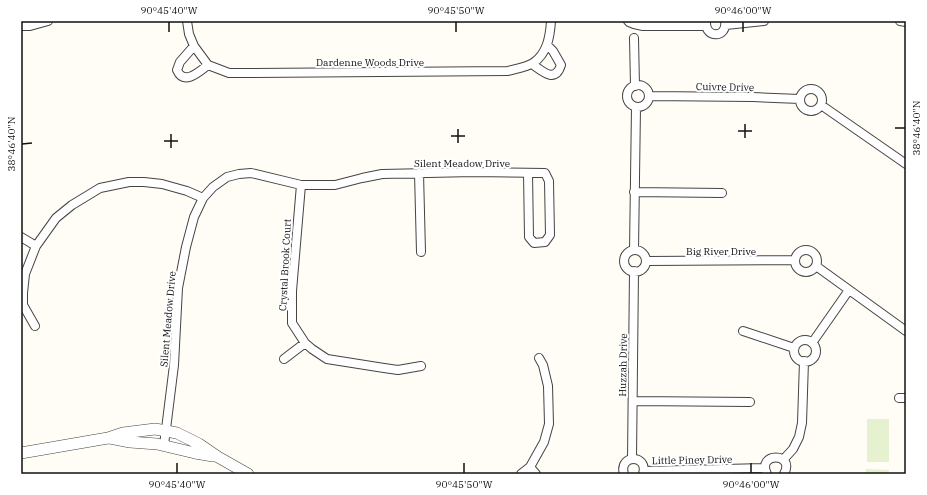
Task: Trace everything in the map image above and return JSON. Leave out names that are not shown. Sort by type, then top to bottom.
[{"type":"street","points":[[21,26],[30,26],[48,21]]},
{"type":"street","points":[[187,21],[189,34],[194,46],[208,65],[199,72],[186,78],[181,76],[177,70],[180,62],[194,46]]},
{"type":"street","points":[[547,46],[553,51],[561,64],[559,71],[550,75],[532,64],[540,57],[547,46],[551,21]]},
{"type":"street","points":[[629,22],[643,26],[706,23],[707,30],[710,33],[718,34],[725,29],[726,23],[764,21]]},
{"type":"street","points":[[900,21],[906,22]]},
{"type":"street","points":[[634,38],[635,86]]},
{"type":"street","name":"Dardenne Woods Drive","points":[[208,65],[229,73],[268,73],[499,72],[532,64]]},
{"type":"street","points":[[635,86],[640,86],[645,88],[648,96],[648,100],[645,104],[640,107],[636,107],[630,104],[627,95],[630,89],[635,86]]},
{"type":"street","points":[[814,89],[821,94],[822,100],[817,109],[808,110],[803,107],[800,99],[806,90],[814,89]]},
{"type":"street","name":"Cuivre Drive","points":[[648,96],[800,99]]},
{"type":"street","points":[[820,105],[906,164]]},
{"type":"street","points":[[634,250],[636,107]]},
{"type":"street","name":"Silent Meadow Drive","points":[[164,445],[174,365],[178,288],[186,247],[194,217],[203,198],[213,187],[227,177],[251,173],[301,185],[335,185],[382,174],[474,172],[528,173],[545,174],[550,181],[550,235],[545,242],[534,243],[529,237],[528,173]]},
{"type":"street","points":[[420,173],[421,252]]},
{"type":"street","points":[[35,326],[23,305],[25,274],[36,246],[56,218],[72,205],[100,188],[128,182],[162,184],[187,191],[203,198]]},
{"type":"street","name":"Crystal Brook Court","points":[[301,185],[292,291],[292,323],[305,343],[327,359],[398,370],[420,366]]},
{"type":"street","points":[[634,192],[722,193]]},
{"type":"street","points":[[21,237],[36,246]]},
{"type":"street","points":[[634,250],[640,251],[646,258],[646,261],[642,269],[634,271],[628,269],[624,261],[628,252],[634,250]]},
{"type":"street","points":[[804,250],[811,251],[817,258],[816,266],[805,272],[799,269],[796,264],[796,257],[804,250]]},
{"type":"street","name":"Big River Drive","points":[[646,261],[796,260]]},
{"type":"street","points":[[816,266],[906,331]]},
{"type":"street","name":"Huzzah Drive","points":[[632,459],[634,271]]},
{"type":"street","points":[[812,342],[849,290]]},
{"type":"street","points":[[742,332],[794,348]]},
{"type":"street","points":[[805,340],[812,342],[815,348],[814,356],[809,360],[804,361],[796,357],[794,348],[798,342],[805,340]]},
{"type":"street","points":[[284,359],[305,343]]},
{"type":"street","points":[[522,474],[530,467],[544,442],[549,424],[548,386],[543,365],[539,358]]},
{"type":"street","points":[[784,474],[787,469],[783,460],[793,449],[799,437],[802,423],[804,361]]},
{"type":"street","points":[[633,401],[750,402]]},
{"type":"street","points":[[21,453],[123,434],[155,430],[166,431],[177,433],[199,444],[248,474]]},
{"type":"street","points":[[108,438],[130,442],[164,445],[218,457]]},
{"type":"street","name":"Little Piney Drive","points":[[644,472],[766,471],[766,462],[771,458],[778,457],[783,460]]},
{"type":"street","points":[[624,474],[622,469],[624,464],[632,459],[638,460],[643,464],[644,472]]},
{"type":"street","points":[[530,467],[536,474]]},
{"type":"green space","points":[[867,419],[889,419],[889,462],[867,462]]},
{"type":"green space","points":[[866,469],[889,470],[889,474],[866,474]]}]
